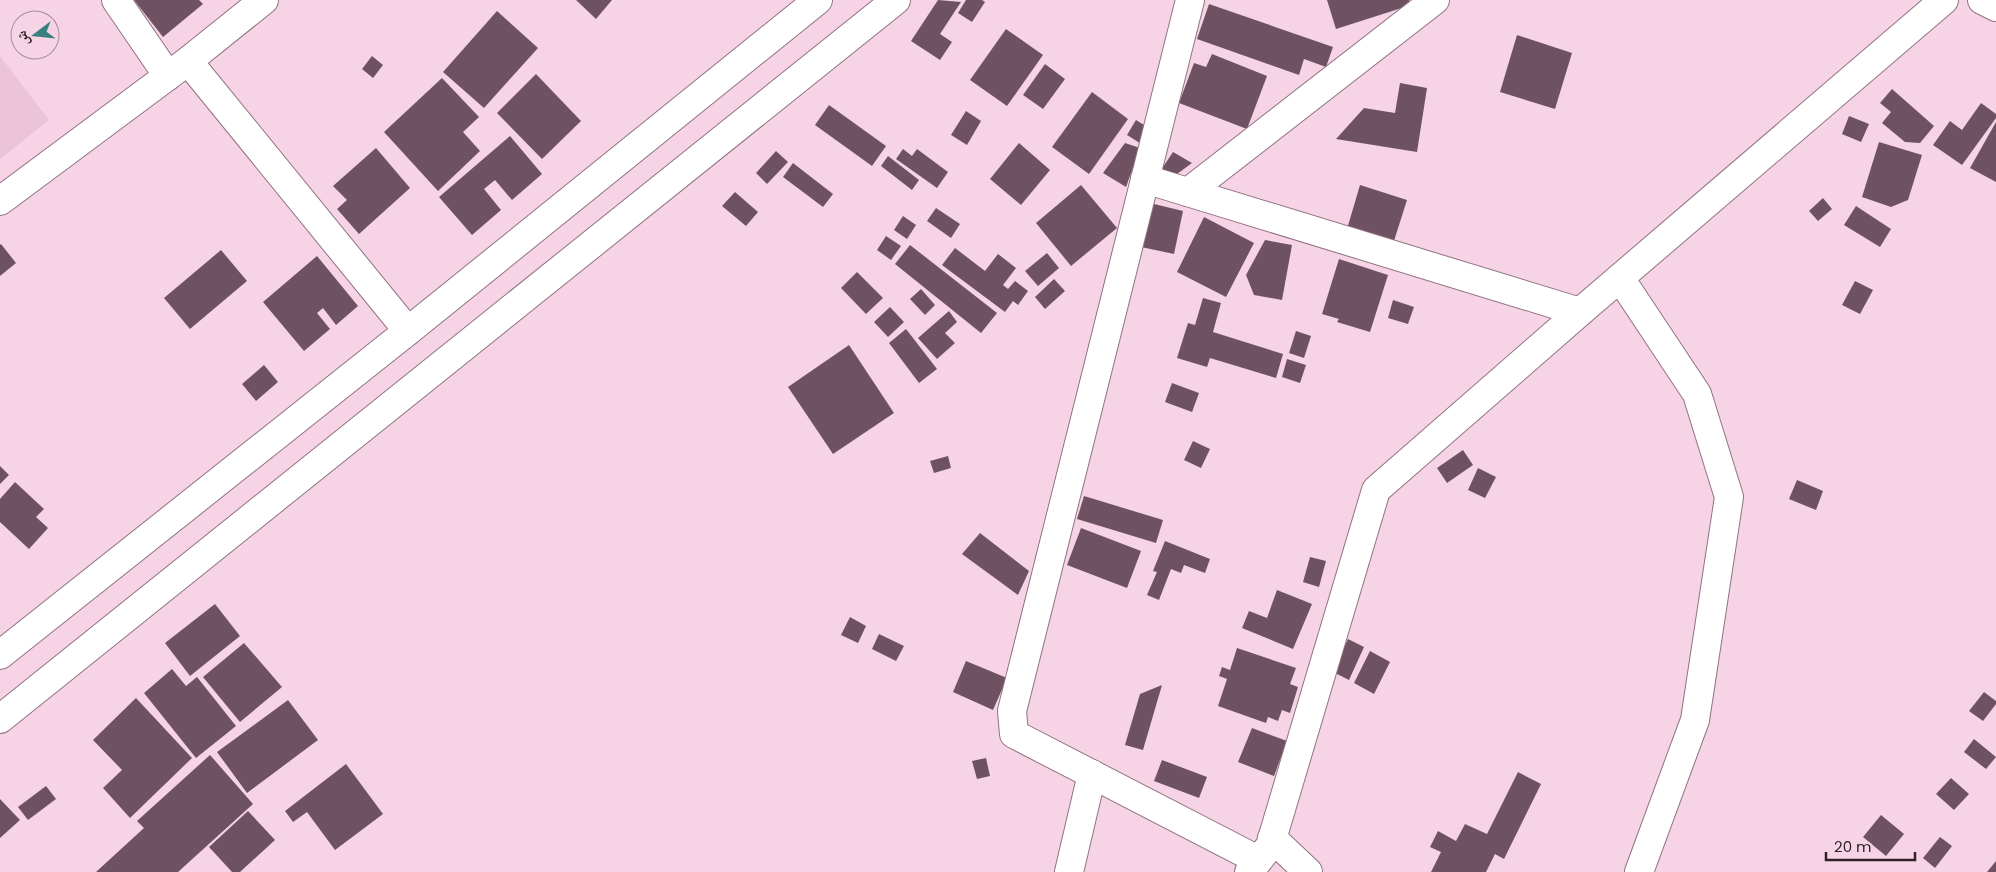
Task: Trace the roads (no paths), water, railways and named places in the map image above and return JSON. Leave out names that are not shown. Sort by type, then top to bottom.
[{"type":"street","points":[[116,0],[408,331]]},
{"type":"street","points":[[0,202],[178,69],[264,0]]},
{"type":"street","points":[[0,655],[408,331],[818,0]]},
{"type":"street","points":[[0,719],[896,0]]},
{"type":"street","points":[[1190,0],[1012,711],[1014,734],[1260,857],[1308,872]]},
{"type":"street","points":[[1188,192],[1435,0]]},
{"type":"street","points":[[1260,857],[1376,490],[1580,312],[1944,0]]},
{"type":"street","points":[[1982,0],[1996,7]]},
{"type":"street","points":[[1144,179],[1580,312]]},
{"type":"street","points":[[1620,278],[1697,394],[1729,497],[1695,720],[1639,872]]},
{"type":"street","points":[[1069,872],[1092,774]]}]
